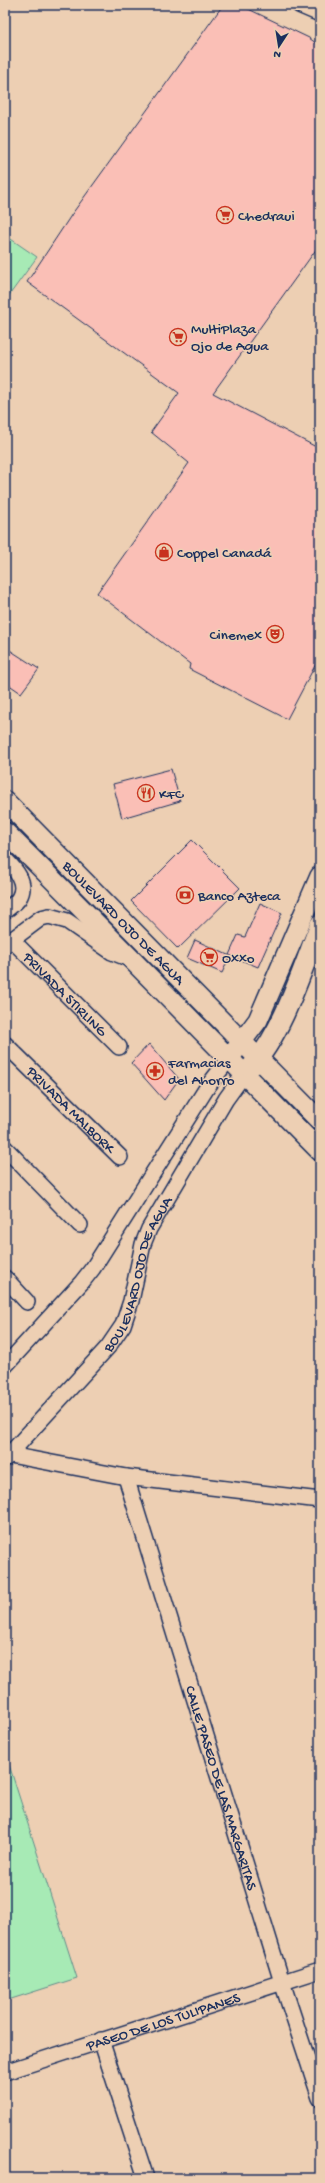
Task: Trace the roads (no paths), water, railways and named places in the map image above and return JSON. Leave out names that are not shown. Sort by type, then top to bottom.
[{"type":"main road","name":"BOULEVARD OJO DE AGUA","points":[[5,802],[320,1121]]},
{"type":"main road","name":"BOULEVARD OJO DE AGUA","points":[[5,832],[134,961],[228,1060],[244,1074],[320,1152]]},
{"type":"main road","points":[[243,1043],[258,1020],[320,876]]},
{"type":"main road","points":[[259,1059],[274,1036],[320,924]]},
{"type":"main road","name":"BOULEVARD OJO DE AGUA","points":[[228,1060],[243,1043]]},
{"type":"main road","name":"BOULEVARD OJO DE AGUA","points":[[244,1074],[259,1059]]},
{"type":"street","points":[[299,5],[320,14]]},
{"type":"street","points":[[5,859],[17,871],[22,887],[19,899],[5,911]]},
{"type":"street","points":[[8,942],[41,918],[49,916],[67,921],[112,952],[134,961]]},
{"type":"street","name":"PRIVADA STIRLING","points":[[8,942],[119,1047]]},
{"type":"street","name":"PRIVADA MALBORK","points":[[5,1044],[120,1157]]},
{"type":"street","name":"BOULEVARD OJO DE AGUA","points":[[5,1366],[93,1268],[208,1086],[228,1060]]},
{"type":"street","name":"BOULEVARD OJO DE AGUA","points":[[6,1456],[108,1347],[123,1325],[131,1302],[140,1256],[149,1229],[222,1106],[244,1074]]},
{"type":"street","points":[[5,1148],[80,1225]]},
{"type":"street","points":[[5,1278],[28,1302]]},
{"type":"street","name":"BOULEVARD OJO DE AGUA","points":[[6,1456],[126,1477],[320,1500]]},
{"type":"street","name":"CALLE PASEO DE LAS MARGARITAS","points":[[126,1477],[282,1982],[320,2098]]},
{"type":"street","name":"PASEO DE LOS TULIPANES","points":[[5,2072],[320,1970]]},
{"type":"street","points":[[102,2040],[146,2178]]},
{"type":"place","name":"Chedraui","points":[[225,215]]},
{"type":"place","name":"MultiPlaza Ojo de Agua","points":[[178,337]]},
{"type":"place","name":"Coppel Canadá","points":[[164,552]]},
{"type":"place","name":"Cinemex","points":[[275,634]]},
{"type":"place","name":"KFC","points":[[146,793]]},
{"type":"place","name":"Banco Azteca","points":[[185,895]]},
{"type":"place","name":"Oxxo","points":[[209,957]]},
{"type":"place","name":"Farmacias del Ahorro","points":[[155,1071]]}]
